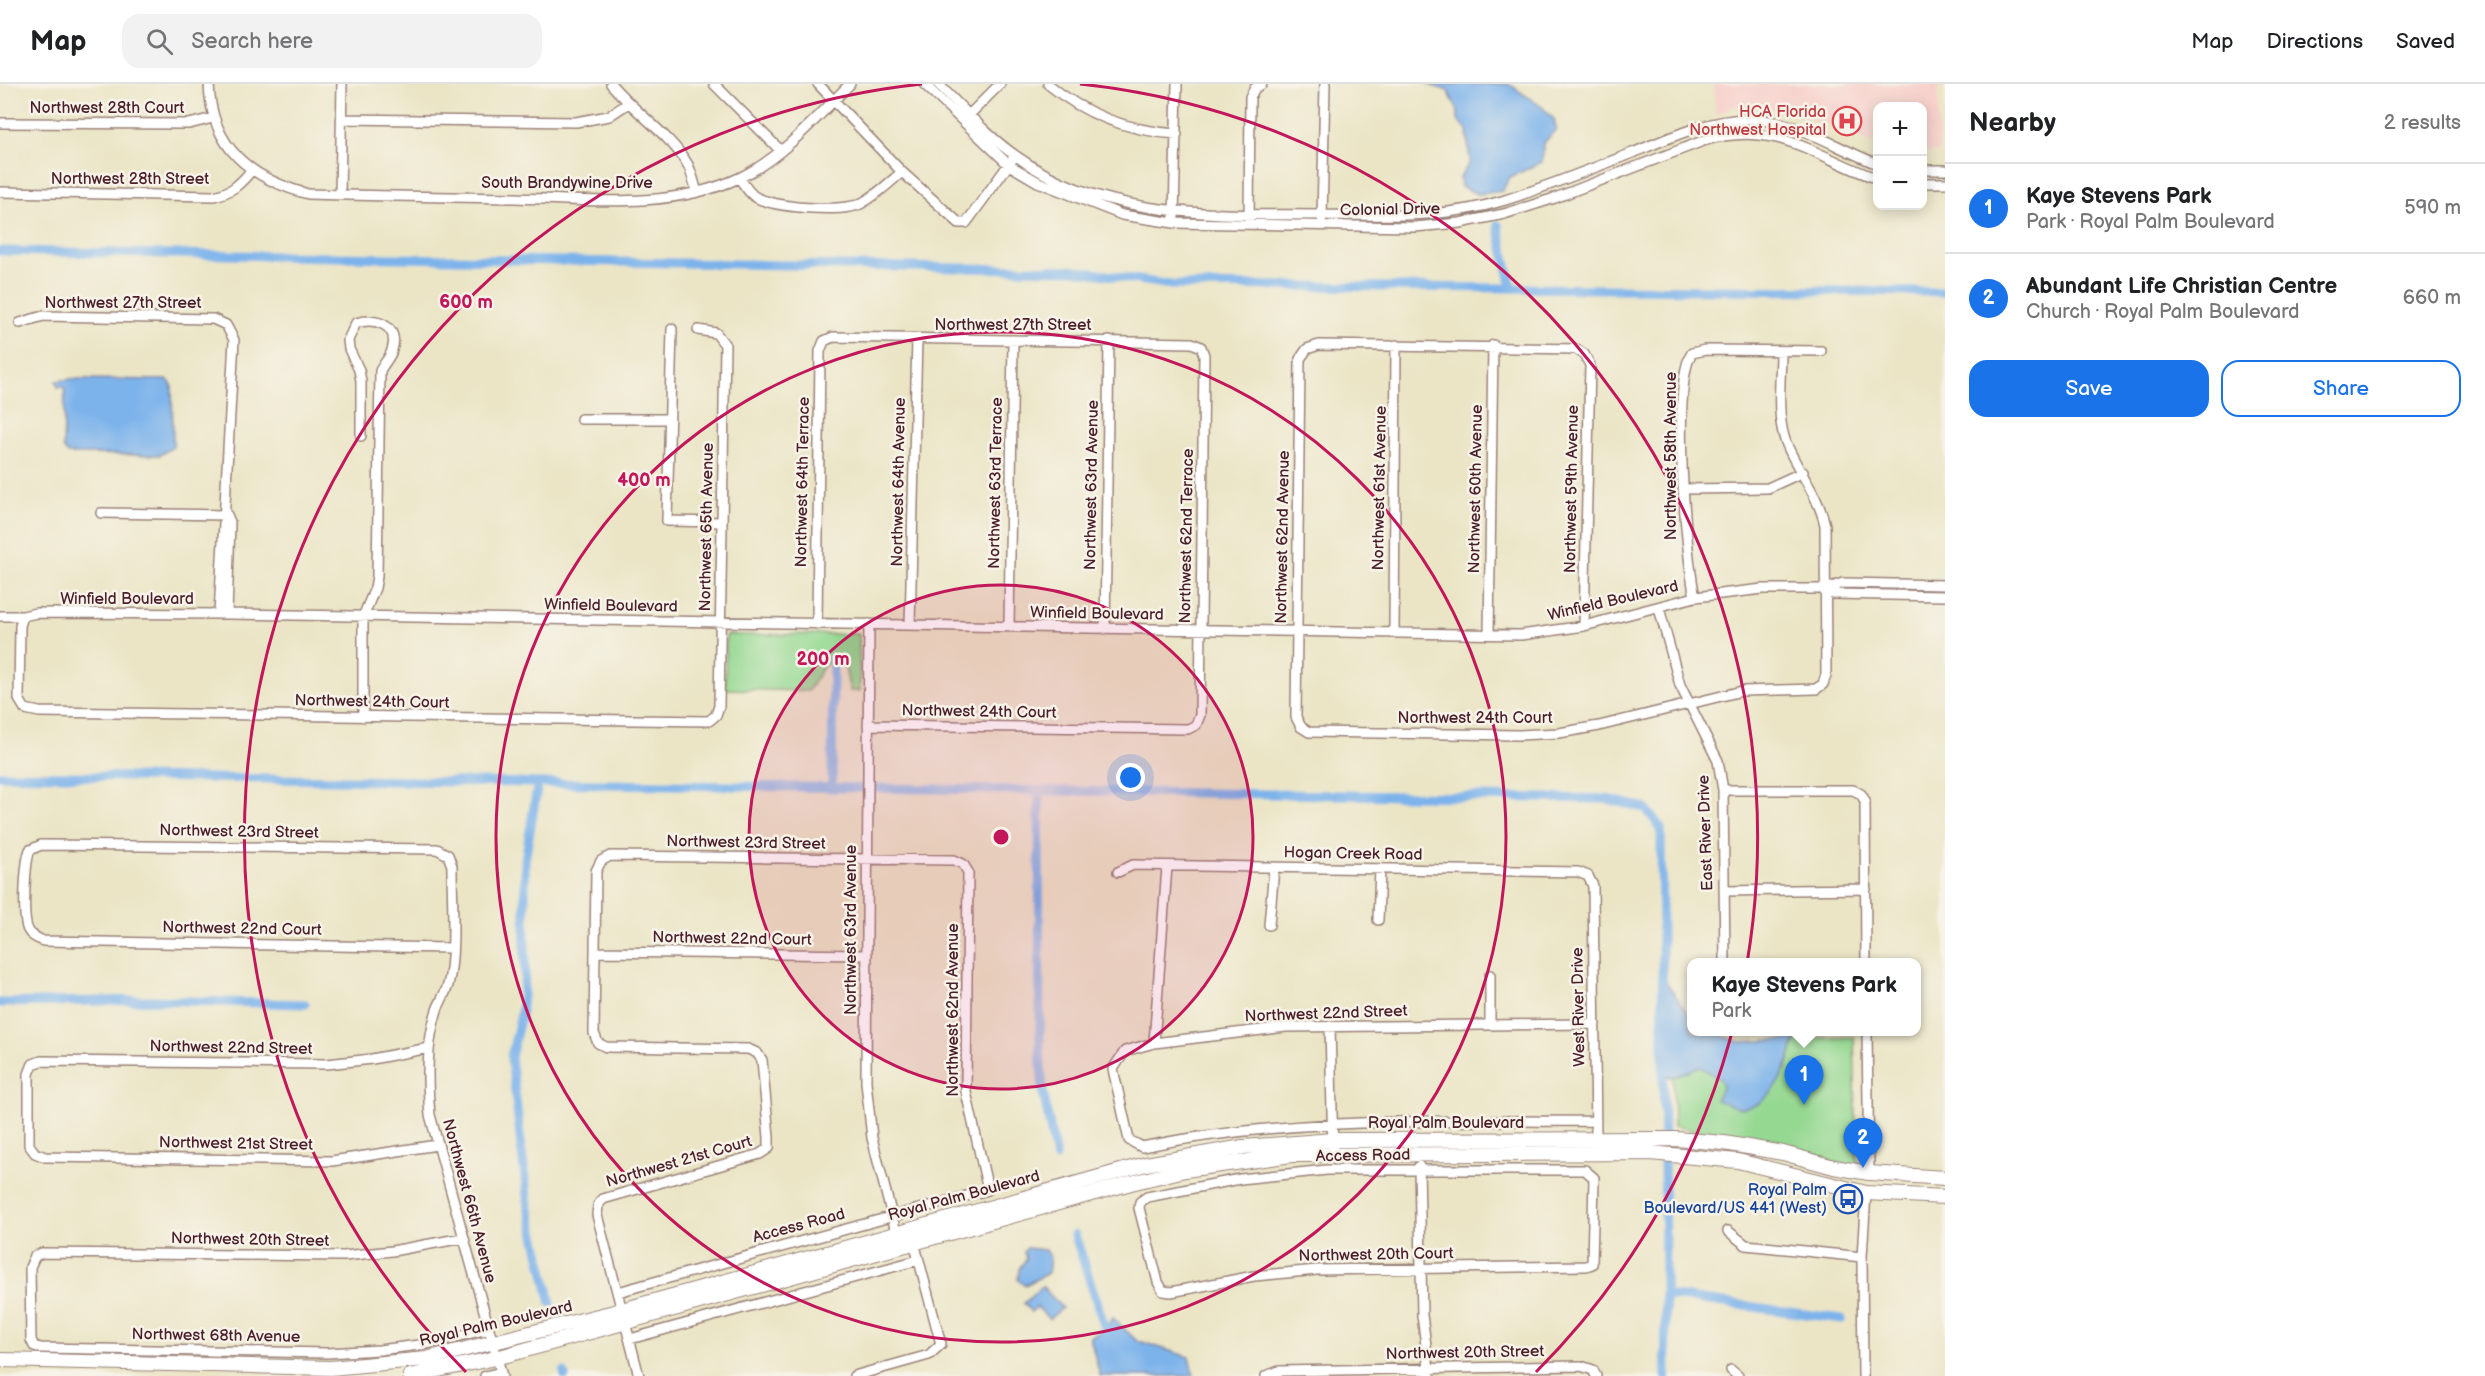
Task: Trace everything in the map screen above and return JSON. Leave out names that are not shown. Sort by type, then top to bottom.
[{"type":"main road","name":"Royal Palm Boulevard","points":[[624,1316],[926,1223],[1181,1156],[1243,1147],[1419,1146],[1596,1138],[1676,1139],[1724,1143],[1783,1153],[1834,1167],[1869,1173],[1945,1178]]},
{"type":"main road","name":"Royal Palm Boulevard","points":[[1419,1146],[1676,1154],[1738,1161],[1866,1193],[1945,1197]]},
{"type":"main road","name":"Royal Palm Boulevard","points":[[410,1376],[624,1316],[1185,1170],[1333,1147]]},
{"type":"main road","points":[[914,1242],[914,1236],[926,1223]]},
{"type":"main road","points":[[877,1252],[889,1243],[896,1232]]},
{"type":"main road","name":"Royal Palm Boulevard","points":[[0,1360],[331,1368],[494,1351]]},
{"type":"street","points":[[209,84],[213,118],[236,157],[251,171]]},
{"type":"street","points":[[340,195],[342,84]]},
{"type":"street","points":[[611,84],[627,104],[674,147],[688,166],[698,192]]},
{"type":"street","points":[[714,84],[781,152]]},
{"type":"street","points":[[818,84],[902,172],[959,223],[966,223],[1015,156]]},
{"type":"street","name":"South Brandywine Drive","points":[[251,171],[279,186],[308,194],[601,200],[657,199],[698,192],[739,178],[781,152],[850,84]]},
{"type":"street","name":"Colonial Drive","points":[[924,84],[1009,165],[1077,200],[1122,215],[1174,223],[1414,227],[1504,214],[1555,198],[1709,140],[1751,133],[1778,137],[1804,146],[1847,168],[1873,177]]},
{"type":"street","name":"Colonial Drive","points":[[938,84],[1015,156],[1080,190],[1124,205],[1175,213],[1413,216],[1458,211],[1501,201],[1719,122],[1750,119],[1781,123],[1804,130],[1854,156],[1873,162]]},
{"type":"street","points":[[962,122],[1000,84]]},
{"type":"street","points":[[1048,84],[1066,99],[1119,124],[1152,133],[1177,134]]},
{"type":"street","points":[[1174,223],[1177,84]]},
{"type":"street","points":[[1321,227],[1325,84]]},
{"type":"street","points":[[1249,225],[1250,97],[1258,86]]},
{"type":"street","points":[[342,119],[576,122],[609,116],[627,104]]},
{"type":"street","name":"Northwest 28th Court","points":[[0,123],[189,124],[213,118]]},
{"type":"street","points":[[1613,160],[1619,174]]},
{"type":"street","points":[[1927,170],[1945,170]]},
{"type":"street","name":"Northwest 28th Street","points":[[0,192],[214,196],[233,189],[251,171]]},
{"type":"street","points":[[739,178],[753,196],[770,204],[789,207],[846,207],[861,205],[902,172]]},
{"type":"street","points":[[1927,183],[1945,183]]},
{"type":"street","points":[[1550,184],[1555,198]]},
{"type":"street","points":[[1501,201],[1504,214]]},
{"type":"street","name":"Northwest 27th Street","points":[[20,323],[43,316],[213,319],[226,325],[234,340],[227,515]]},
{"type":"street","points":[[361,436],[361,381],[348,340],[356,323],[372,321],[385,324],[390,329],[393,347],[380,371],[376,576],[375,588],[363,617],[363,717]]},
{"type":"street","points":[[672,329],[667,521],[721,522]]},
{"type":"street","name":"Northwest 65th Avenue","points":[[698,330],[716,333],[723,339],[725,345],[719,706],[716,715]]},
{"type":"street","name":"Northwest 27th Street","points":[[824,341],[833,337],[1109,341],[1192,343],[1201,348]]},
{"type":"street","name":"Northwest 64th Avenue","points":[[910,625],[917,339]]},
{"type":"street","name":"Northwest 63rd Terrace","points":[[1009,627],[1013,340]]},
{"type":"street","name":"Northwest 64th Terrace","points":[[816,624],[820,351],[824,341]]},
{"type":"street","name":"Northwest 63rd Avenue","points":[[1105,629],[1109,341]]},
{"type":"street","name":"Northwest 62nd Avenue","points":[[1301,727],[1296,717],[1300,359],[1307,349],[1319,345],[1396,345]]},
{"type":"street","points":[[1396,345],[1493,345]]},
{"type":"street","name":"Northwest 61st Avenue","points":[[1394,632],[1396,345]]},
{"type":"street","name":"Northwest 59th Avenue","points":[[1493,345],[1576,349],[1584,354],[1590,365],[1584,626]]},
{"type":"street","name":"Northwest 60th Avenue","points":[[1489,634],[1493,345]]},
{"type":"street","name":"Northwest 62nd Terrace","points":[[1196,724],[1200,715],[1204,356],[1201,348]]},
{"type":"street","name":"Northwest 58th Avenue","points":[[1695,597],[1684,526],[1683,399],[1686,361],[1692,353],[1705,350],[1781,351]]},
{"type":"street","points":[[1821,351],[1781,351],[1781,425],[1786,442],[1821,506],[1825,525],[1826,589]]},
{"type":"street","points":[[581,419],[669,419]]},
{"type":"street","points":[[1683,489],[1768,488],[1803,472]]},
{"type":"street","points":[[101,513],[227,515],[223,524],[223,614]]},
{"type":"street","name":"Winfield Boulevard","points":[[0,616],[23,616],[36,613],[223,614],[1521,634],[1584,626],[1695,597],[1763,589],[1826,589],[1843,583],[1945,585]]},
{"type":"street","name":"Winfield Boulevard","points":[[1826,589],[1832,594],[1945,596]]},
{"type":"street","name":"Northwest 24th Court","points":[[1301,727],[1309,732],[1549,733],[1599,726],[1688,705],[1713,696],[1742,691],[1816,689],[1823,684],[1826,675],[1826,589]]},
{"type":"street","name":"East River Drive","points":[[1659,608],[1688,705],[1718,761],[1723,790],[1725,958]]},
{"type":"street","name":"Northwest 24th Court","points":[[23,616],[20,626],[19,699],[25,709],[39,712],[709,721],[716,715]]},
{"type":"street","name":"Northwest 63rd Avenue","points":[[869,624],[868,1108],[879,1171],[896,1232]]},
{"type":"street","name":"Northwest 24th Court","points":[[868,725],[1188,729],[1196,724]]},
{"type":"street","points":[[1723,790],[1853,790],[1861,794],[1865,801],[1866,958]]},
{"type":"street","name":"Northwest 23rd Street","points":[[33,937],[27,928],[25,862],[30,850],[42,845],[437,849],[448,855]]},
{"type":"street","name":"Northwest 66th Avenue","points":[[448,855],[453,866],[448,985],[437,1011],[429,1048],[427,1084],[437,1145],[502,1374]]},
{"type":"street","name":"Northwest 23rd Street","points":[[596,952],[596,871],[601,861],[610,856],[954,860],[963,864]]},
{"type":"street","name":"Northwest 62nd Avenue","points":[[963,864],[968,873],[966,1092],[988,1190]]},
{"type":"street","name":"Hogan Creek Road","points":[[1118,872],[1133,865],[1578,872],[1588,876]]},
{"type":"street","points":[[1154,1043],[1167,866]]},
{"type":"street","points":[[1269,925],[1274,868]]},
{"type":"street","points":[[1378,920],[1380,869]]},
{"type":"street","name":"West River Drive","points":[[1588,876],[1593,886],[1596,1138]]},
{"type":"street","points":[[1724,891],[1866,889]]},
{"type":"street","name":"Northwest 22nd Court","points":[[33,937],[43,941],[450,948]]},
{"type":"street","name":"Northwest 22nd Court","points":[[596,952],[867,955]]},
{"type":"street","name":"Northwest 21st Court","points":[[596,952],[594,1033],[597,1043],[606,1047],[748,1048],[757,1053],[762,1060],[769,1148],[760,1154],[603,1199],[597,1205],[597,1215],[618,1292]]},
{"type":"street","points":[[1491,975],[1491,1024]]},
{"type":"street","name":"Northwest 22nd Street","points":[[1134,1145],[1130,1140],[1113,1069],[1125,1051],[1154,1043],[1286,1027],[1594,1024]]},
{"type":"street","points":[[1330,1026],[1333,1147]]},
{"type":"street","points":[[1867,1036],[1869,1173]]},
{"type":"street","name":"Northwest 22nd Street","points":[[35,1153],[29,1144],[29,1074],[33,1065],[42,1061],[327,1064],[372,1059],[429,1048]]},
{"type":"street","name":"Access Road","points":[[1134,1145],[1142,1147],[1236,1131],[1332,1123],[1596,1121]]},
{"type":"street","name":"Northwest 21st Street","points":[[35,1153],[45,1157],[332,1161],[437,1145]]},
{"type":"street","points":[[1419,1146],[1422,1316],[1429,1372]]},
{"type":"street","name":"Access Road","points":[[1139,1208],[1140,1202],[1146,1197],[1240,1179],[1327,1170],[1585,1170],[1594,1178]]},
{"type":"street","name":"Northwest 20th Court","points":[[1139,1208],[1158,1282],[1163,1291],[1171,1292],[1254,1275],[1317,1270],[1586,1266],[1592,1264],[1594,1178]]},
{"type":"street","name":"Access Road","points":[[618,1292],[988,1190]]},
{"type":"street","points":[[1863,1376],[1862,1257],[1866,1193]]},
{"type":"street","points":[[1728,1231],[1746,1245],[1862,1257]]},
{"type":"street","name":"Northwest 20th Street","points":[[35,1256],[42,1253],[344,1256],[392,1251],[463,1238]]},
{"type":"street","points":[[854,1376],[929,1355],[941,1344],[914,1242]]},
{"type":"street","name":"Northwest 68th Avenue","points":[[35,1256],[30,1267],[31,1340],[34,1346],[42,1348],[327,1353],[427,1344],[488,1329]]},
{"type":"street","points":[[630,1339],[918,1260]]},
{"type":"street","points":[[618,1292],[639,1376]]},
{"type":"street","name":"Northwest 20th Street","points":[[1266,1376],[1279,1371],[1429,1372],[1581,1366],[1594,1373]]},
{"type":"street","points":[[485,1376],[502,1374]]},
{"type":"shaded area","name":"HCA Florida Northwest Hospital","points":[[1714,84],[1938,84],[1939,153],[1927,152],[1927,102],[1873,102],[1873,143],[1832,125],[1773,108],[1734,106],[1715,115]]},
{"type":"green space","points":[[859,634],[860,691],[850,691],[845,668],[840,663],[825,664],[808,691],[725,689],[726,635]]},
{"type":"green space","points":[[1854,1037],[1857,1169],[1674,1126],[1673,1077],[1700,1066],[1722,1080],[1723,1086],[1717,1099],[1786,1070],[1796,1039]]},
{"type":"water","points":[[1427,84],[1509,84],[1542,107],[1554,119],[1556,129],[1543,144],[1542,162],[1510,177],[1502,191],[1478,194],[1461,187],[1460,178],[1470,162],[1467,130],[1458,120],[1458,111],[1448,91]]},
{"type":"water","points":[[71,379],[168,380],[172,385],[173,447],[160,455],[68,454],[63,448],[65,392],[64,387],[58,387],[56,381]]},
{"type":"water","points":[[1662,976],[1687,1012],[1687,1036],[1723,1036],[1739,1042],[1796,1039],[1779,1082],[1764,1099],[1755,1105],[1741,1108],[1716,1100],[1723,1086],[1721,1080],[1700,1066],[1673,1077],[1663,1077]]},
{"type":"water","points":[[1027,1248],[1045,1250],[1050,1257],[1048,1273],[1025,1285],[1018,1280],[1019,1269],[1026,1259],[1024,1252]]},
{"type":"water","points":[[1042,1286],[1062,1308],[1049,1319],[1037,1307],[1031,1312],[1024,1303]]},
{"type":"water","points":[[1113,1318],[1136,1340],[1189,1357],[1194,1376],[1100,1376],[1090,1337],[1106,1329]]},
{"type":"waterway","points":[[1498,225],[1512,288]]},
{"type":"waterway","points":[[0,251],[1074,270],[1171,285],[1945,292]]},
{"type":"waterway","points":[[832,788],[833,659]]},
{"type":"waterway","points":[[0,775],[1606,799],[1645,808],[1661,828],[1666,1376]]},
{"type":"waterway","points":[[538,783],[525,860],[525,975],[521,1014],[511,1057],[528,1205],[551,1303]]},
{"type":"waterway","points":[[1039,791],[1040,1050],[1043,1091],[1056,1157]]},
{"type":"waterway","points":[[0,1003],[150,1000],[305,1004]]},
{"type":"waterway","points":[[1075,1235],[1109,1340]]},
{"type":"waterway","points":[[1665,1295],[1842,1319]]},
{"type":"waterway","points":[[564,1372],[565,1376]]},
{"type":"place","name":"HCA Florida Northwest Hospital","points":[[1847,121]]},
{"type":"place","name":"Kaye Stevens Park","points":[[1804,1105]]},
{"type":"place","name":"Abundant Life Christian Centre","points":[[1863,1168]]},
{"type":"place","name":"Royal Palm Boulevard/US 441 (West)","points":[[1848,1199]]}]
